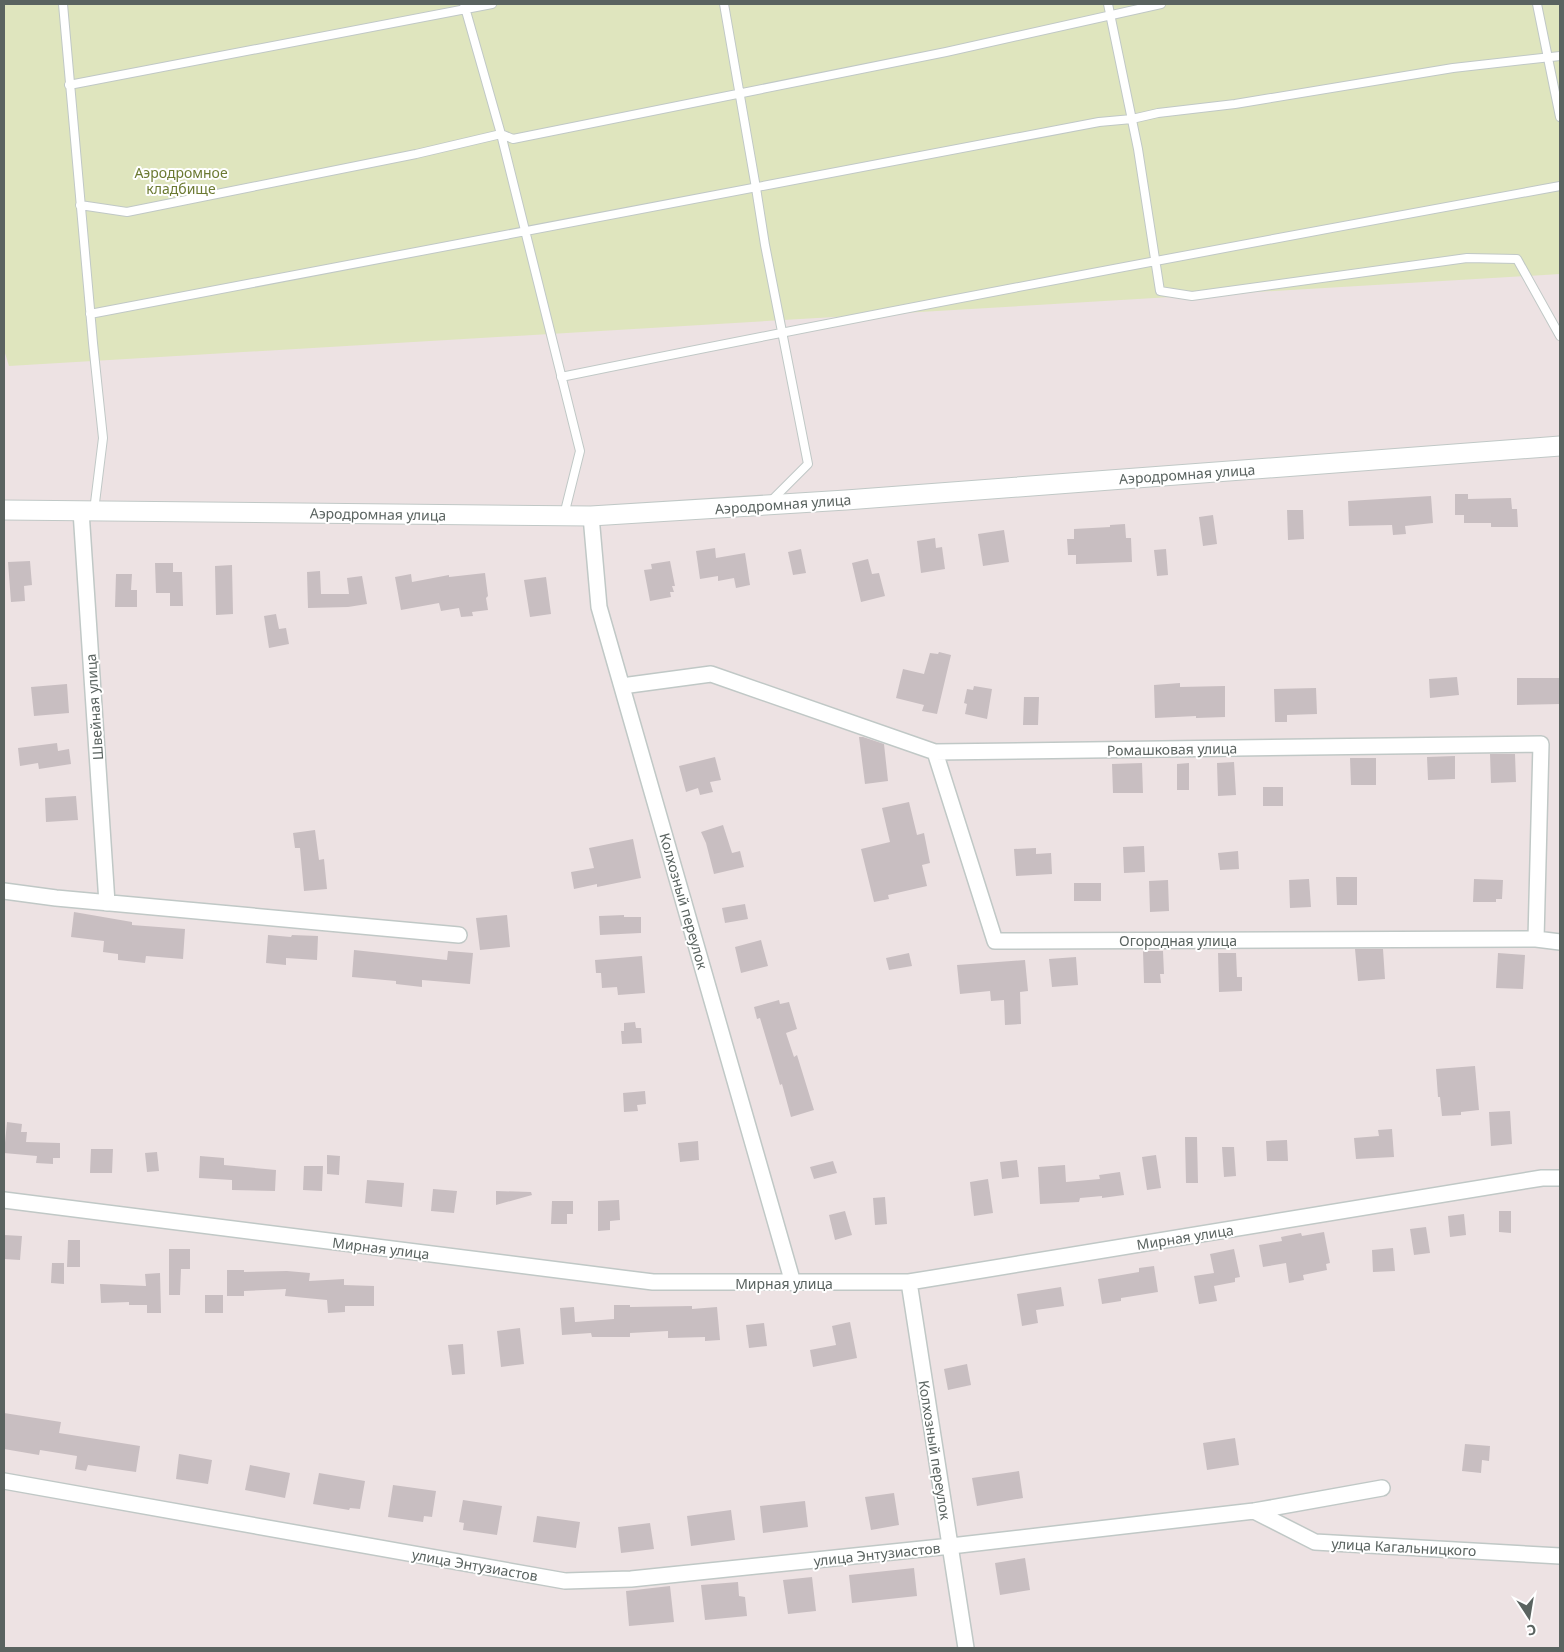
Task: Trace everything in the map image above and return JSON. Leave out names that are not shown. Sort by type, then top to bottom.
[{"type":"street","name":"Аэродромная улица","points":[[4,510],[591,516],[767,505],[1560,446]]},
{"type":"street","name":"Швейная улица","points":[[88,511],[107,902]]},
{"type":"street","name":"Колхозный переулок","points":[[591,516],[599,607],[793,1283]]},
{"type":"street","name":"Ромашковая улица","points":[[622,686],[711,674],[936,752],[1541,744],[1536,939]]},
{"type":"street","name":"Огородная улица","points":[[936,752],[995,941],[1536,939],[1560,942]]},
{"type":"street","points":[[4,891],[459,935]]},
{"type":"street","name":"Мирная улица","points":[[4,1200],[653,1282],[908,1282],[1542,1178],[1560,1178]]},
{"type":"street","name":"Колхозный переулок","points":[[908,1282],[966,1648]]},
{"type":"street","name":"улица Энтузиастов","points":[[4,1481],[565,1581],[631,1579],[951,1546]]},
{"type":"street","points":[[951,1546],[1254,1511],[1382,1488]]},
{"type":"street","name":"улица Кагальницкого","points":[[1254,1511],[1315,1542],[1560,1556]]},
{"type":"lane","points":[[62,4],[103,438],[88,511]]},
{"type":"lane","points":[[69,85],[465,6],[492,4]]},
{"type":"lane","points":[[724,4],[764,245],[808,464],[767,505]]},
{"type":"lane","points":[[1108,4],[1138,149],[1160,291],[1192,296],[1466,258],[1517,260],[1560,336]]},
{"type":"lane","points":[[80,205],[127,212],[406,156],[500,134],[513,139],[946,52],[1161,4]]},
{"type":"lane","points":[[1537,4],[1560,117]]},
{"type":"lane","points":[[465,6],[500,134],[580,451],[564,516]]},
{"type":"lane","points":[[90,314],[1099,122],[1235,104],[1453,68],[1560,56]]},
{"type":"lane","points":[[561,377],[1155,260],[1560,186]]},
{"type":"green space","name":"Аэродромное кладбище","points":[[1560,4],[1560,274],[9,366],[4,350],[4,5]]},
{"type":"building","points":[[1455,494],[1468,494],[1468,499],[1511,498],[1512,509],[1517,509],[1518,527],[1491,527],[1491,523],[1464,523],[1464,515],[1455,515]]},
{"type":"building","points":[[1431,496],[1433,523],[1405,526],[1406,534],[1393,535],[1392,525],[1349,526],[1348,501]]},
{"type":"building","points":[[1287,510],[1303,510],[1304,539],[1288,540]]},
{"type":"building","points":[[1213,515],[1217,544],[1203,546],[1199,517]]},
{"type":"building","points":[[1125,524],[1126,538],[1131,538],[1132,562],[1076,564],[1076,555],[1068,555],[1067,539],[1074,539],[1074,529],[1110,527],[1110,525]]},
{"type":"building","points":[[1004,530],[1009,562],[983,566],[978,534]]},
{"type":"building","points":[[935,538],[936,548],[942,547],[945,569],[921,573],[917,541]]},
{"type":"building","points":[[715,548],[716,558],[745,553],[750,585],[736,588],[734,578],[718,581],[718,576],[700,579],[696,551]]},
{"type":"building","points":[[801,549],[806,573],[793,575],[788,552]]},
{"type":"building","points":[[1166,549],[1168,575],[1157,576],[1154,550]]},
{"type":"building","points":[[868,559],[872,574],[879,573],[885,596],[861,602],[852,563]]},
{"type":"building","points":[[30,561],[32,585],[24,586],[25,601],[11,602],[8,562]]},
{"type":"building","points":[[670,561],[675,586],[672,586],[674,592],[670,592],[671,597],[650,601],[644,570],[652,569],[651,564]]},
{"type":"building","points":[[155,563],[173,563],[173,572],[182,572],[183,606],[170,606],[170,593],[156,593]]},
{"type":"building","points":[[232,565],[233,614],[216,615],[215,566]]},
{"type":"building","points":[[320,571],[321,594],[349,594],[347,578],[362,576],[367,604],[348,607],[308,608],[307,572]]},
{"type":"building","points":[[485,573],[488,610],[472,612],[473,616],[461,617],[459,608],[441,611],[439,603],[401,610],[395,577],[411,574],[412,582],[449,575],[449,577]]},
{"type":"building","points":[[116,574],[132,574],[131,590],[137,590],[137,607],[115,607]]},
{"type":"building","points":[[546,577],[551,614],[530,617],[524,580]]},
{"type":"building","points":[[276,614],[279,629],[286,628],[289,644],[269,648],[264,616]]},
{"type":"building","points":[[939,652],[951,655],[937,714],[922,711],[924,705],[896,698],[903,669],[924,674],[930,653],[938,654]]},
{"type":"building","points":[[1457,677],[1459,695],[1430,698],[1429,679]]},
{"type":"building","points":[[1517,678],[1560,678],[1560,704],[1517,705]]},
{"type":"building","points":[[1180,683],[1180,687],[1225,686],[1225,717],[1155,718],[1154,685]]},
{"type":"building","points":[[67,684],[69,713],[34,716],[31,687]]},
{"type":"building","points":[[974,686],[992,689],[987,719],[965,714],[967,704],[964,703],[967,689],[973,690]]},
{"type":"building","points":[[1316,688],[1317,714],[1287,715],[1287,722],[1275,722],[1274,689]]},
{"type":"building","points":[[1024,697],[1039,697],[1038,725],[1023,725]]},
{"type":"building","points":[[859,737],[884,744],[888,781],[865,784]]},
{"type":"building","points":[[57,743],[58,751],[69,749],[71,764],[39,769],[38,763],[20,766],[18,748]]},
{"type":"building","points":[[1490,754],[1515,754],[1516,782],[1491,783]]},
{"type":"building","points":[[1455,756],[1455,779],[1428,780],[1427,757]]},
{"type":"building","points":[[715,757],[721,780],[710,782],[713,792],[700,795],[698,788],[686,792],[679,766]]},
{"type":"building","points":[[1350,758],[1376,758],[1376,785],[1351,785]]},
{"type":"building","points":[[1234,762],[1236,795],[1218,796],[1217,763]]},
{"type":"building","points":[[1142,763],[1143,793],[1113,793],[1112,764]]},
{"type":"building","points":[[1189,763],[1189,790],[1177,790],[1177,764]]},
{"type":"building","points":[[1263,787],[1283,787],[1283,806],[1263,806]]},
{"type":"building","points":[[76,796],[78,820],[46,822],[45,798]]},
{"type":"building","points":[[909,802],[917,835],[924,833],[930,863],[922,865],[927,886],[888,895],[889,899],[874,902],[861,849],[890,842],[882,808]]},
{"type":"building","points":[[723,825],[732,853],[740,851],[744,867],[714,874],[706,843],[701,832]]},
{"type":"building","points":[[315,830],[319,860],[324,859],[327,889],[304,891],[300,848],[295,848],[293,833]]},
{"type":"building","points":[[633,839],[641,878],[597,887],[597,884],[574,889],[571,872],[594,868],[589,848]]},
{"type":"building","points":[[1144,846],[1145,872],[1124,873],[1123,847]]},
{"type":"building","points":[[1036,848],[1036,854],[1051,853],[1052,874],[1016,876],[1014,849]]},
{"type":"building","points":[[1238,851],[1239,869],[1220,870],[1218,853]]},
{"type":"building","points":[[1336,877],[1357,877],[1357,905],[1337,905]]},
{"type":"building","points":[[1309,879],[1311,907],[1290,908],[1289,880]]},
{"type":"building","points":[[1474,879],[1503,880],[1502,899],[1496,899],[1496,902],[1473,902]]},
{"type":"building","points":[[1168,880],[1169,911],[1150,912],[1149,881]]},
{"type":"building","points":[[1074,883],[1101,883],[1101,901],[1074,901]]},
{"type":"building","points":[[745,904],[748,919],[725,923],[722,908]]},
{"type":"building","points":[[74,912],[132,922],[132,925],[185,929],[183,959],[146,956],[145,963],[118,960],[118,954],[103,952],[104,941],[71,937]]},
{"type":"building","points":[[507,915],[510,947],[480,950],[476,918]]},
{"type":"building","points":[[624,915],[624,917],[641,917],[641,933],[600,935],[599,916]]},
{"type":"building","points":[[268,935],[291,937],[292,935],[318,936],[317,960],[286,958],[286,965],[266,963]]},
{"type":"building","points":[[761,940],[768,966],[741,973],[735,947]]},
{"type":"building","points":[[1355,949],[1383,949],[1385,979],[1358,981]]},
{"type":"building","points":[[354,950],[447,960],[448,951],[473,953],[470,984],[422,980],[422,987],[396,984],[396,981],[352,977]]},
{"type":"building","points":[[1143,951],[1163,951],[1164,974],[1160,974],[1161,983],[1144,983]]},
{"type":"building","points":[[909,953],[912,966],[889,970],[886,958]]},
{"type":"building","points":[[1218,953],[1236,953],[1237,977],[1242,977],[1242,991],[1219,992]]},
{"type":"building","points":[[1498,953],[1525,955],[1523,989],[1496,988]]},
{"type":"building","points":[[642,956],[645,993],[618,995],[617,987],[602,988],[601,973],[596,973],[595,960]]},
{"type":"building","points":[[1076,957],[1078,985],[1052,987],[1049,959]]},
{"type":"building","points":[[1025,960],[1028,991],[1020,992],[1021,1024],[1005,1025],[1004,1000],[991,1001],[990,991],[960,994],[957,965]]},
{"type":"building","points":[[779,1000],[780,1004],[789,1002],[797,1029],[786,1033],[794,1057],[797,1055],[814,1110],[791,1117],[760,1018],[757,1019],[754,1007]]},
{"type":"building","points":[[635,1022],[636,1028],[641,1028],[642,1043],[622,1044],[621,1031],[624,1031],[624,1023]]},
{"type":"building","points":[[1475,1066],[1479,1110],[1461,1112],[1461,1115],[1442,1116],[1440,1097],[1438,1097],[1436,1069]]},
{"type":"building","points":[[645,1091],[646,1104],[637,1105],[638,1111],[624,1112],[623,1093]]},
{"type":"building","points":[[1510,1111],[1512,1144],[1491,1146],[1489,1112]]},
{"type":"building","points":[[7,1122],[22,1124],[21,1132],[27,1132],[26,1142],[60,1143],[60,1158],[53,1158],[53,1164],[36,1163],[37,1156],[4,1153]]},
{"type":"building","points":[[1392,1129],[1394,1157],[1356,1159],[1354,1138],[1379,1136],[1378,1130]]},
{"type":"building","points":[[1185,1137],[1197,1137],[1198,1183],[1186,1183]]},
{"type":"building","points":[[1287,1140],[1288,1161],[1267,1161],[1266,1141]]},
{"type":"building","points":[[698,1141],[699,1160],[680,1162],[678,1143]]},
{"type":"building","points":[[1222,1147],[1234,1147],[1236,1176],[1224,1177]]},
{"type":"building","points":[[91,1149],[113,1149],[112,1173],[90,1173]]},
{"type":"building","points":[[157,1152],[159,1171],[147,1172],[145,1153]]},
{"type":"building","points":[[327,1155],[340,1156],[339,1175],[327,1174]]},
{"type":"building","points":[[1156,1155],[1161,1188],[1147,1190],[1142,1157]]},
{"type":"building","points":[[200,1156],[224,1158],[224,1165],[276,1170],[275,1191],[232,1190],[232,1180],[199,1178]]},
{"type":"building","points":[[1017,1160],[1019,1177],[1002,1179],[1000,1162]]},
{"type":"building","points":[[833,1161],[837,1173],[814,1179],[810,1167]]},
{"type":"building","points":[[1065,1165],[1066,1182],[1100,1179],[1099,1175],[1120,1172],[1124,1195],[1080,1198],[1079,1202],[1040,1204],[1038,1167]]},
{"type":"building","points":[[304,1166],[323,1166],[322,1191],[303,1190]]},
{"type":"building","points":[[988,1179],[993,1213],[974,1216],[970,1182]]},
{"type":"building","points":[[367,1180],[404,1183],[402,1207],[365,1203]]},
{"type":"building","points":[[433,1189],[457,1191],[454,1213],[431,1211]]},
{"type":"building","points":[[496,1191],[531,1192],[532,1195],[496,1205]]},
{"type":"building","points":[[885,1197],[887,1224],[875,1225],[873,1198]]},
{"type":"building","points":[[619,1200],[620,1220],[610,1221],[610,1230],[598,1231],[598,1201]]},
{"type":"building","points":[[552,1201],[573,1201],[573,1214],[567,1214],[567,1224],[551,1224]]},
{"type":"building","points":[[845,1211],[852,1235],[835,1240],[829,1215]]},
{"type":"building","points":[[1499,1211],[1511,1211],[1511,1233],[1499,1232]]},
{"type":"building","points":[[1464,1214],[1466,1235],[1450,1237],[1448,1216]]},
{"type":"building","points":[[1426,1227],[1430,1253],[1414,1255],[1410,1229]]},
{"type":"building","points":[[1324,1232],[1330,1263],[1326,1264],[1327,1270],[1303,1275],[1304,1280],[1289,1283],[1286,1263],[1263,1267],[1259,1245],[1282,1241],[1281,1237],[1301,1233],[1302,1236]]},
{"type":"building","points":[[4,1235],[22,1236],[20,1260],[4,1259]]},
{"type":"building","points":[[68,1240],[80,1240],[80,1267],[67,1267]]},
{"type":"building","points":[[1393,1248],[1395,1271],[1373,1272],[1372,1250]]},
{"type":"building","points":[[169,1249],[190,1249],[190,1269],[181,1269],[180,1295],[169,1295]]},
{"type":"building","points":[[1234,1249],[1240,1277],[1235,1278],[1235,1282],[1214,1286],[1217,1301],[1199,1304],[1194,1276],[1214,1273],[1210,1254]]},
{"type":"building","points":[[52,1263],[64,1263],[64,1284],[51,1283]]},
{"type":"building","points":[[1154,1266],[1158,1292],[1121,1298],[1121,1301],[1102,1304],[1098,1279],[1139,1272],[1139,1268]]},
{"type":"building","points":[[227,1270],[310,1273],[309,1281],[344,1279],[344,1285],[374,1286],[374,1306],[345,1306],[345,1312],[328,1313],[327,1300],[285,1296],[286,1289],[244,1291],[244,1296],[227,1296]]},
{"type":"building","points":[[160,1273],[161,1313],[147,1313],[147,1305],[129,1305],[129,1302],[101,1303],[100,1284],[146,1286],[145,1274]]},
{"type":"building","points":[[1061,1287],[1064,1306],[1036,1310],[1038,1323],[1022,1326],[1017,1294]]},
{"type":"building","points":[[205,1295],[223,1295],[223,1313],[205,1313]]},
{"type":"building","points":[[614,1305],[630,1305],[630,1307],[692,1306],[692,1309],[717,1307],[720,1340],[705,1341],[705,1337],[668,1338],[668,1331],[630,1333],[630,1337],[592,1337],[591,1333],[562,1335],[560,1308],[574,1307],[575,1322],[614,1319]]},
{"type":"building","points":[[850,1322],[857,1358],[813,1367],[810,1350],[836,1345],[832,1326]]},
{"type":"building","points":[[764,1323],[767,1346],[749,1348],[746,1325]]},
{"type":"building","points":[[520,1328],[524,1364],[501,1367],[497,1331]]},
{"type":"building","points":[[463,1344],[465,1374],[452,1375],[448,1345]]},
{"type":"building","points":[[967,1364],[971,1385],[948,1390],[944,1369]]},
{"type":"building","points":[[4,1413],[61,1422],[59,1433],[140,1446],[136,1472],[88,1465],[86,1471],[75,1469],[77,1456],[40,1450],[39,1455],[4,1449]]},
{"type":"building","points":[[1235,1438],[1239,1465],[1207,1470],[1203,1443]]},
{"type":"building","points":[[1465,1444],[1490,1446],[1489,1461],[1482,1460],[1481,1473],[1462,1471]]},
{"type":"building","points":[[179,1454],[212,1460],[208,1484],[176,1479]]},
{"type":"building","points":[[250,1465],[290,1473],[285,1498],[245,1490]]},
{"type":"building","points":[[1019,1471],[1023,1498],[977,1506],[972,1478]]},
{"type":"building","points":[[319,1473],[365,1481],[360,1509],[350,1508],[349,1510],[313,1504]]},
{"type":"building","points":[[393,1485],[436,1491],[432,1517],[424,1516],[423,1522],[388,1517]]},
{"type":"building","points":[[894,1493],[899,1525],[871,1530],[865,1497]]},
{"type":"building","points":[[463,1500],[502,1506],[497,1535],[463,1530],[464,1523],[459,1522]]},
{"type":"building","points":[[805,1501],[808,1527],[763,1533],[760,1506]]},
{"type":"building","points":[[731,1510],[735,1540],[691,1546],[687,1516]]},
{"type":"building","points":[[537,1516],[580,1522],[576,1548],[533,1542]]},
{"type":"building","points":[[650,1523],[654,1549],[621,1553],[618,1527]]},
{"type":"building","points":[[1025,1558],[1030,1590],[1000,1595],[995,1563]]},
{"type":"building","points":[[914,1568],[917,1596],[852,1603],[849,1575]]},
{"type":"building","points":[[812,1577],[816,1611],[788,1614],[783,1580]]},
{"type":"building","points":[[738,1582],[739,1596],[745,1597],[747,1616],[705,1620],[701,1585]]},
{"type":"building","points":[[670,1586],[674,1622],[629,1626],[626,1591]]}]
